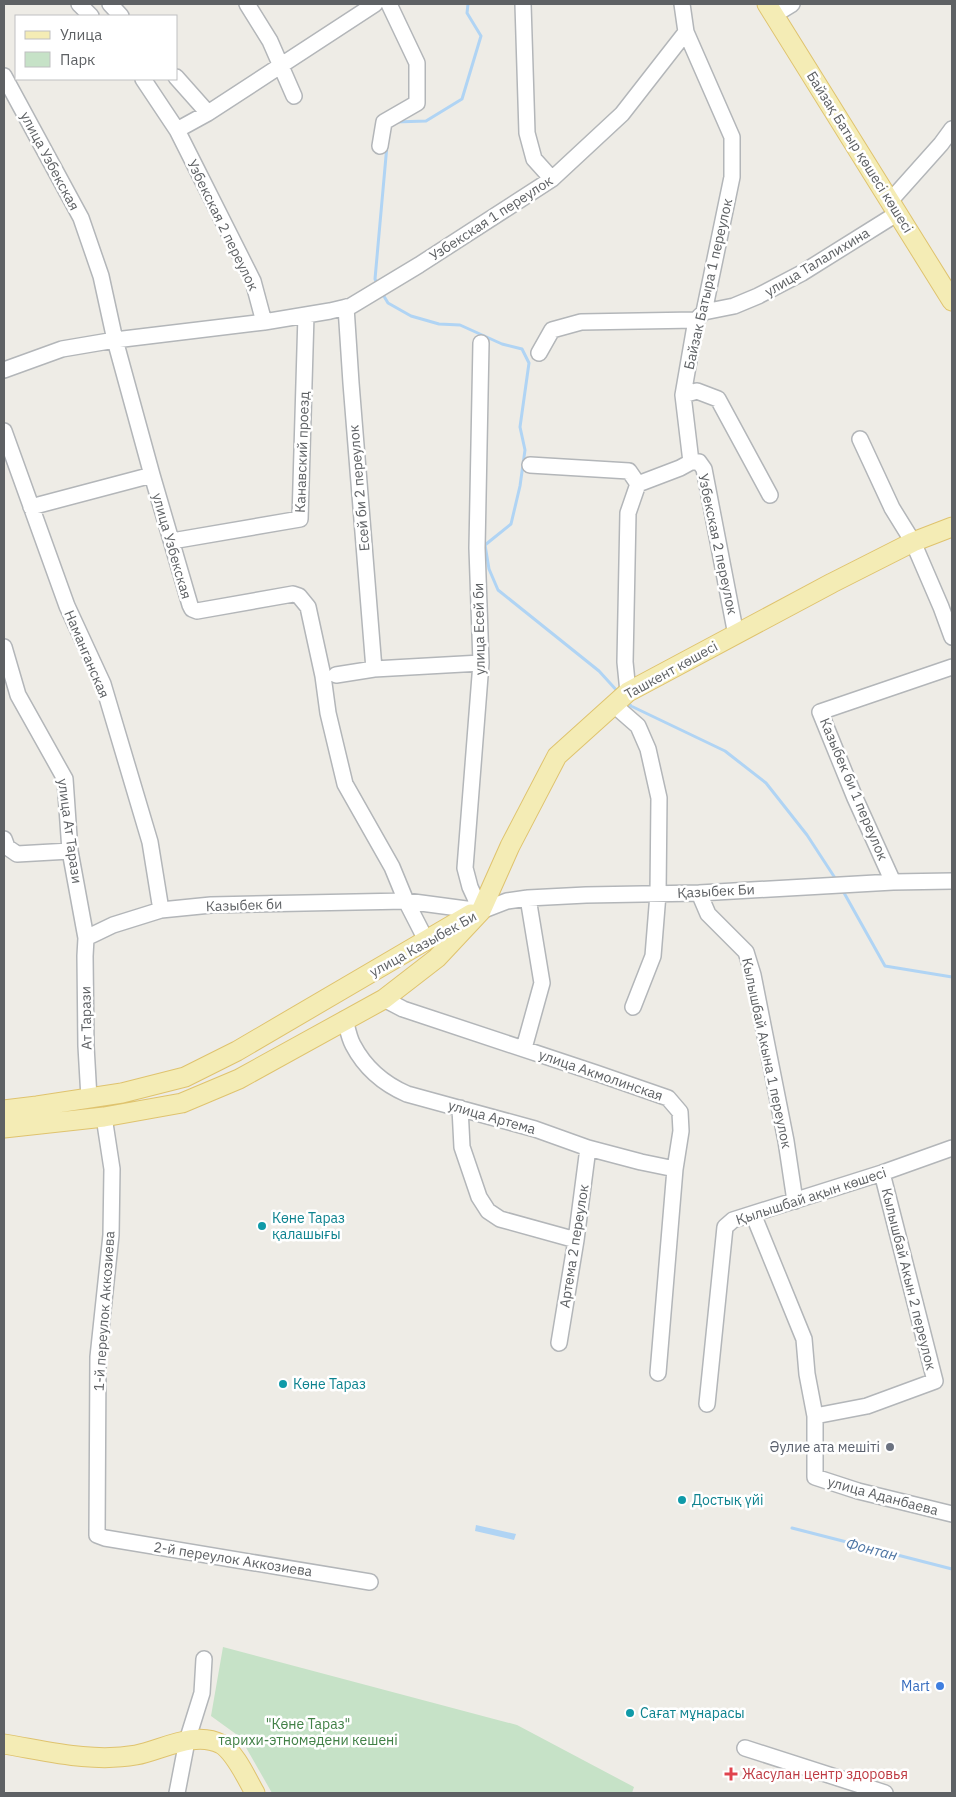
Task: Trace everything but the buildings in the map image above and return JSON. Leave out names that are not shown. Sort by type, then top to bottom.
[{"type":"main road","name":"Байзақ Батыр қөшесі көшесі","points":[[771,9],[952,301]]},
{"type":"main road","name":"Ташкент көшесі","points":[[482,911],[510,846],[558,756],[628,692],[832,583],[913,542],[952,527]]},
{"type":"main road","name":"улица Казыбек Би","points":[[4,1110],[122,1093],[185,1077],[237,1051],[471,914],[482,911]]},
{"type":"main road","name":"улица Казыбек Би","points":[[4,1128],[104,1117],[182,1103],[222,1087],[384,999],[437,958],[482,911]]},
{"type":"main road","points":[[237,1051],[249,1073]]},
{"type":"main road","points":[[4,1744],[78,1756],[108,1758],[136,1755],[187,1741],[202,1739],[222,1744],[229,1750],[255,1793]]},
{"type":"street","points":[[79,4],[90,15]]},
{"type":"street","points":[[110,4],[120,15]]},
{"type":"street","points":[[247,4],[270,41],[294,96]]},
{"type":"street","points":[[177,130],[208,113],[375,4]]},
{"type":"street","points":[[380,146],[384,122],[417,104],[416,63],[389,4]]},
{"type":"street","points":[[523,4],[527,133],[534,159],[552,179]]},
{"type":"street","name":"Байзак Батыра 1 переулок","points":[[682,4],[686,32],[732,136],[732,177],[683,395],[691,462]]},
{"type":"street","points":[[771,9],[792,4]]},
{"type":"street","name":"Узбекская 1 переулок","points":[[346,307],[388,284],[552,179],[622,114],[686,32]]},
{"type":"street","name":"улица Узбекская","points":[[4,76],[81,218],[101,276],[115,340],[190,605],[192,609],[197,611],[292,594],[299,596],[308,607],[323,676],[328,712],[346,784],[392,867],[406,901]]},
{"type":"street","points":[[178,79],[208,113]]},
{"type":"street","name":"Узбекская 2 переулок","points":[[144,80],[177,130],[253,281],[264,322]]},
{"type":"street","name":"улица Талалихина","points":[[700,316],[734,306],[758,296],[802,273],[894,207],[952,129]]},
{"type":"street","points":[[4,370],[62,349],[115,340],[264,322],[346,307]]},
{"type":"street","name":"Есей би 2 переулок","points":[[346,307],[374,670]]},
{"type":"street","name":"Канавский проезд","points":[[172,541],[300,519],[306,315]]},
{"type":"street","points":[[539,353],[552,330],[581,322],[700,316]]},
{"type":"street","name":"улица Есей би","points":[[481,344],[477,548],[481,663],[465,868],[470,887],[482,911]]},
{"type":"street","name":"Байзак Батыра 1 переулок","points":[[683,395],[697,391],[718,399],[770,495]]},
{"type":"street","name":"Наманганская","points":[[4,431],[66,606],[103,684],[150,842],[161,910]]},
{"type":"street","points":[[860,439],[892,508],[913,542],[952,637]]},
{"type":"street","points":[[638,484],[691,462]]},
{"type":"street","name":"Узбекская 2 переулок","points":[[691,462],[699,462],[704,469],[736,634]]},
{"type":"street","points":[[530,465],[630,471],[638,484]]},
{"type":"street","points":[[31,507],[152,475]]},
{"type":"street","points":[[628,692],[625,662],[628,513],[638,484]]},
{"type":"street","name":"улица Ат Тарази","points":[[4,648],[18,695],[65,779],[70,851],[86,938]]},
{"type":"street","points":[[336,674],[481,663]]},
{"type":"street","name":"Казыбек би 1 переулок","points":[[893,882],[855,798],[820,712],[952,667]]},
{"type":"street","points":[[614,705],[638,726],[648,749],[659,798],[658,894],[653,956],[633,1007]]},
{"type":"street","points":[[4,839],[7,846],[17,854],[70,851]]},
{"type":"street","name":"Қазыбек Би","points":[[482,911],[507,901],[528,898],[699,893],[952,880]]},
{"type":"street","name":"Кылышбай Акына 1 переулок","points":[[699,893],[708,914],[746,952],[786,1141],[795,1201]]},
{"type":"street","points":[[524,1048],[542,983],[528,898]]},
{"type":"street","points":[[406,901],[426,940]]},
{"type":"street","name":"Казыбек би","points":[[86,938],[113,925],[161,910],[211,905],[406,901],[482,911]]},
{"type":"street","name":"Ат Тарази","points":[[86,938],[86,1046],[89,1098]]},
{"type":"street","name":"улица Акмолинская","points":[[384,999],[403,1009],[524,1048],[668,1098],[680,1112],[682,1132],[675,1169],[658,1373]]},
{"type":"street","name":"улица Артема","points":[[345,1019],[353,1045],[375,1075],[392,1088],[407,1094],[534,1129],[588,1148],[675,1169]]},
{"type":"street","points":[[460,1108],[462,1147],[480,1197],[488,1211],[500,1219],[576,1240]]},
{"type":"street","name":"1-й переулок Аккозиева","points":[[97,1535],[98,1357],[111,1225],[112,1169],[104,1117]]},
{"type":"street","name":"Артема 2 переулок","points":[[559,1343],[576,1240],[588,1148]]},
{"type":"street","name":"Қылышбай ақын көшесі","points":[[707,1404],[725,1227],[733,1220],[882,1173],[952,1148]]},
{"type":"street","name":"Кылышбай Акын 2 переулок","points":[[815,1416],[867,1406],[935,1381],[882,1173]]},
{"type":"street","points":[[753,1214],[804,1339],[807,1374],[815,1416]]},
{"type":"street","name":"улица Аданбаева","points":[[815,1416],[815,1477],[858,1491],[952,1514]]},
{"type":"street","name":"2-й переулок Аккозиева","points":[[97,1535],[105,1538],[370,1582]]},
{"type":"street","points":[[176,1793],[187,1741],[202,1693],[204,1660]]},
{"type":"street","points":[[745,1748],[885,1793]]},
{"type":"green space","name":"\"Көне Тараз\" тарихи-этномәдени кешені","points":[[223,1647],[517,1725],[634,1787],[632,1793],[272,1793],[240,1737],[211,1716]]},
{"type":"water","points":[[476,1525],[516,1534],[514,1540],[475,1531]]},
{"type":"waterway","points":[[395,122],[426,121],[462,99],[481,36],[467,13],[468,4]]},
{"type":"waterway","points":[[378,285],[375,279],[387,145]]},
{"type":"waterway","points":[[382,293],[388,303],[411,316],[439,324],[460,325],[502,344],[522,349],[529,363],[520,427],[525,450],[520,486],[511,524],[485,545],[489,569],[498,590],[599,671],[619,693]]},
{"type":"waterway","points":[[627,701],[631,706],[725,751],[766,783],[807,835],[837,881]]},
{"type":"waterway","points":[[843,891],[885,966],[952,977]]},
{"type":"waterway","name":"Фонтан","points":[[792,1528],[952,1569]]},
{"type":"place","name":"Көне Тараз қалашығы","points":[[262,1226]]},
{"type":"place","name":"Көне Тараз","points":[[283,1384]]},
{"type":"place","name":"Әулие ата мешіті","points":[[890,1447]]},
{"type":"place","name":"Достық үйі","points":[[682,1500]]},
{"type":"place","name":"Mart","points":[[940,1686]]},
{"type":"place","name":"Сағат мұнарасы","points":[[630,1713]]},
{"type":"place","name":"Жасулан центр здоровья","points":[[731,1774]]}]
